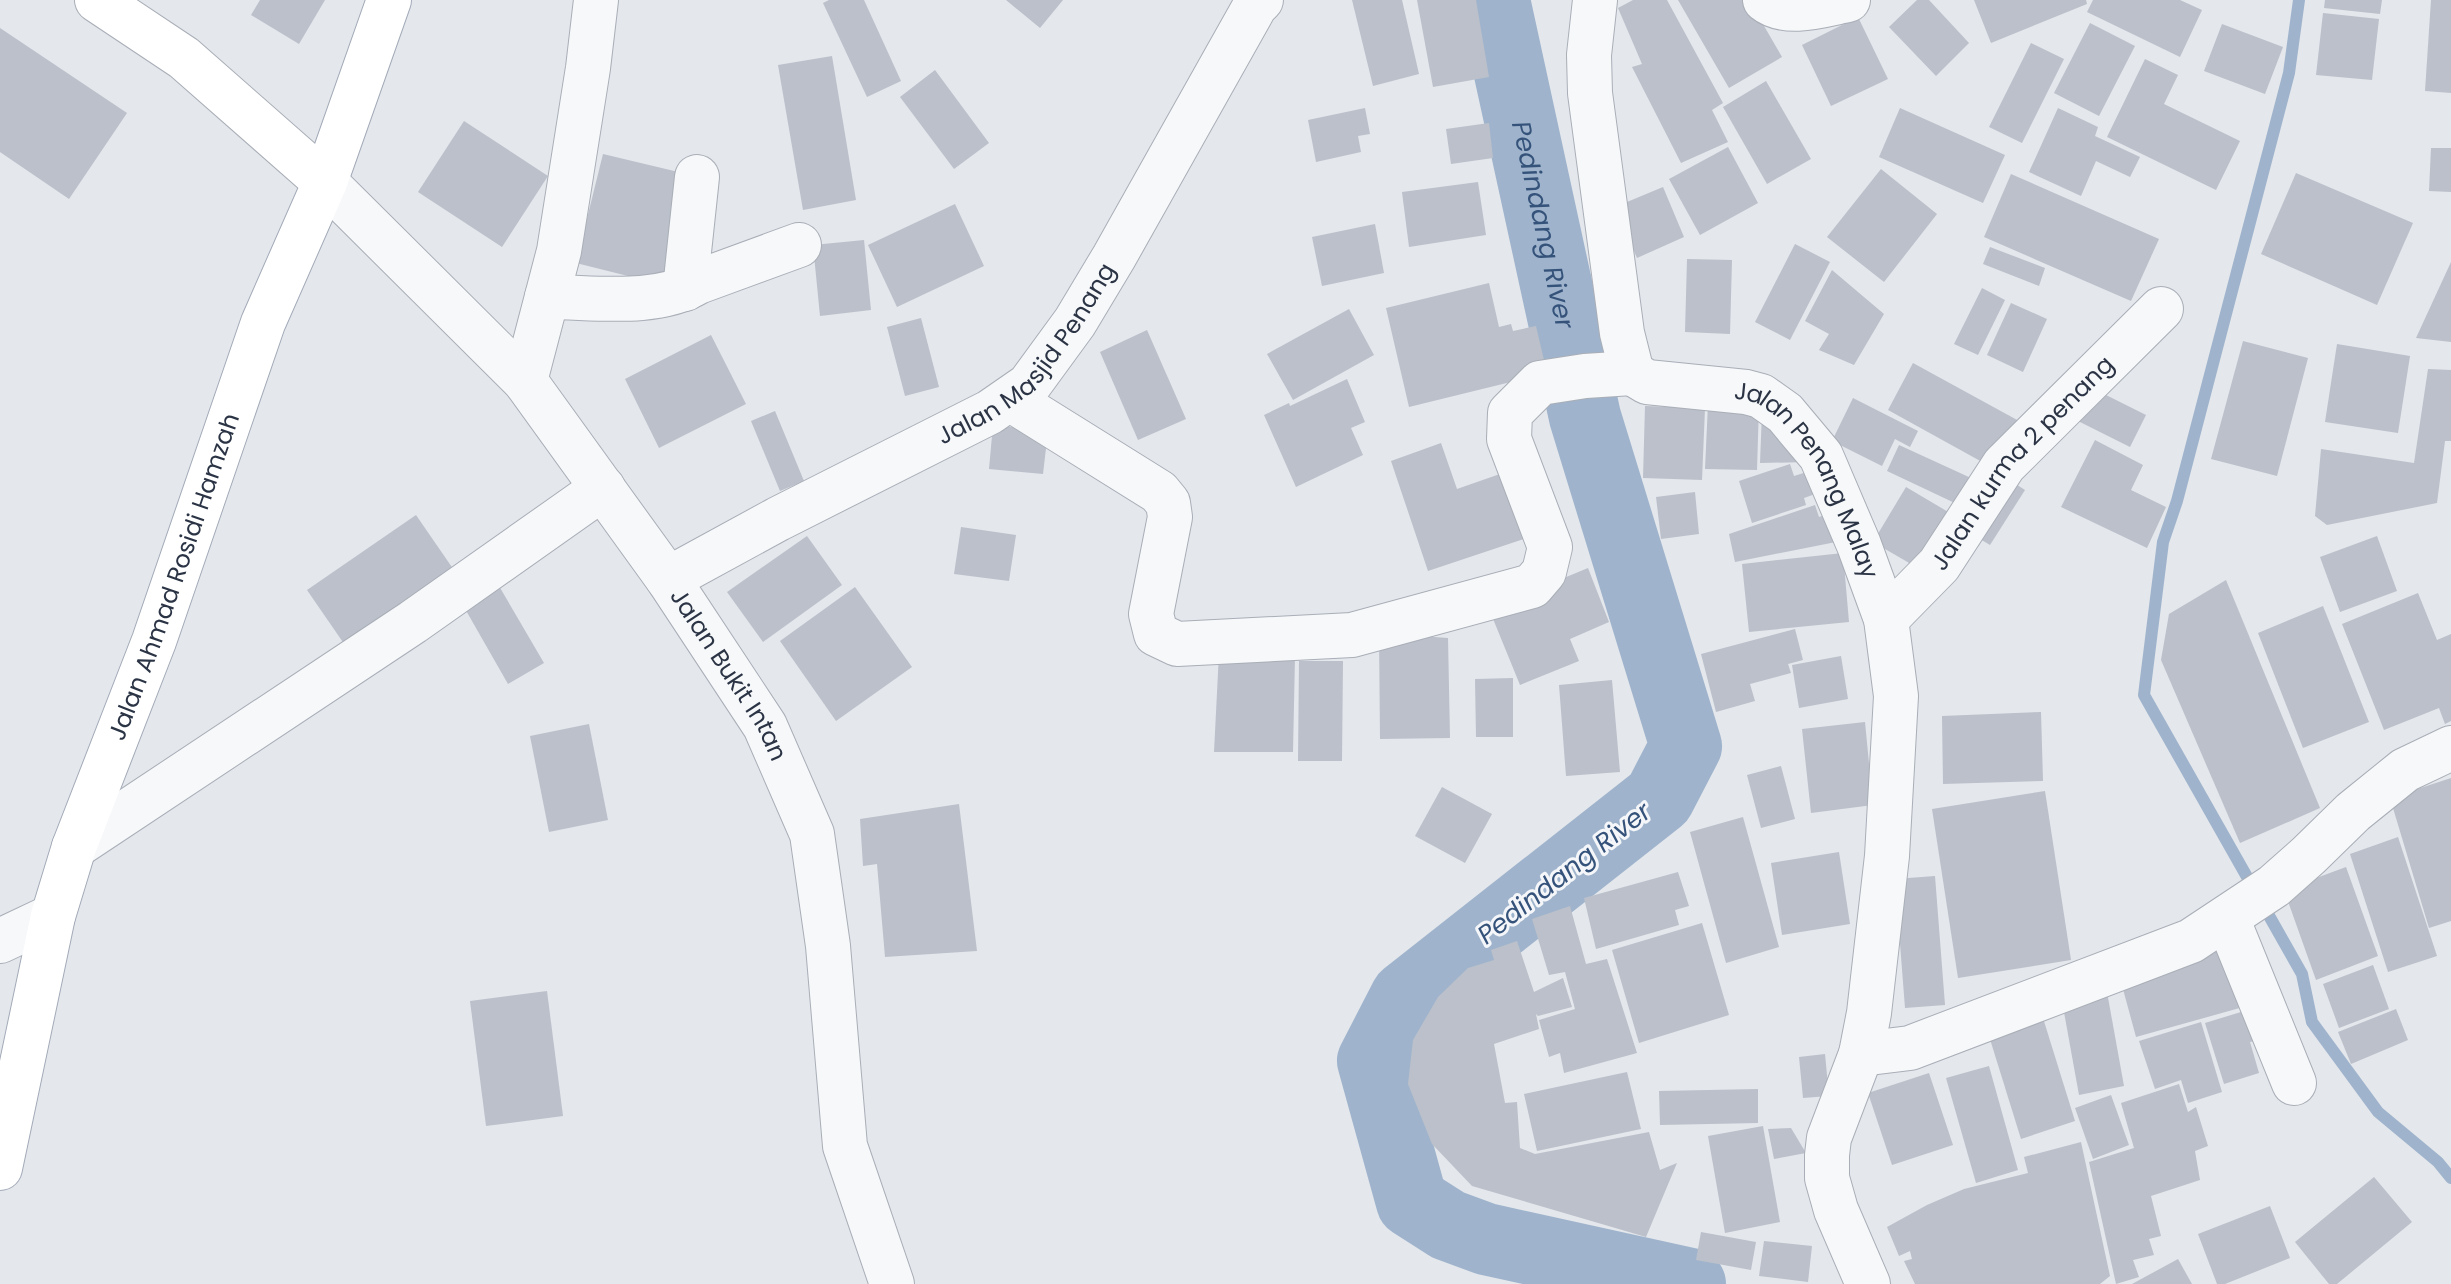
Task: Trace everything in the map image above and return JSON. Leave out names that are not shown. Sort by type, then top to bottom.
[{"type":"main road","points":[[97,0],[184,58],[325,182]]},
{"type":"main road","name":"Jalan Ahmad Rosidi Hamzah","points":[[0,1168],[53,916],[74,847],[154,641],[263,323],[325,182],[389,0]]},
{"type":"street","points":[[525,381],[559,251],[596,0]]},
{"type":"street","name":"Jalan Masjid Penang","points":[[668,579],[778,519],[990,412],[1029,385],[1075,322],[1261,0]]},
{"type":"street","points":[[1010,399],[1159,492],[1168,503],[1170,517],[1151,614],[1156,634],[1177,644],[1352,635],[1532,586],[1544,572],[1550,547],[1509,439],[1510,413],[1540,383],[1632,373],[1622,333],[1590,93],[1589,55],[1595,0]]},
{"type":"street","points":[[1765,0],[1772,6],[1785,9],[1848,0]]},
{"type":"street","points":[[685,289],[697,177]]},
{"type":"street","name":"Jalan Bukit Intan","points":[[325,182],[525,381],[668,579],[765,726],[812,834],[828,946],[845,1146],[892,1284]]},
{"type":"street","points":[[547,297],[639,297],[685,289],[799,245]]},
{"type":"street","name":"Jalan kurma 2 penang","points":[[1886,619],[1939,565],[2004,465],[2161,309]]},
{"type":"street","name":"Jalan Penang Malay","points":[[1632,373],[1647,382],[1746,392],[1761,396],[1785,413],[1821,456],[1886,619],[1896,696],[1887,856],[1869,1013],[1861,1054],[1829,1138],[1827,1178],[1836,1210],[1868,1284]]},
{"type":"street","points":[[74,847],[413,622],[603,488]]},
{"type":"street","points":[[1861,1054],[1910,1048],[2191,941],[2247,904],[2309,855],[2353,812],[2405,770],[2451,748]]},
{"type":"street","points":[[2247,904],[2294,1083]]},
{"type":"street","points":[[0,941],[53,916]]},
{"type":"building","points":[[260,0],[325,0],[299,44],[251,15]]},
{"type":"building","points":[[829,0],[864,0],[901,81],[867,97],[823,3]]},
{"type":"building","points":[[1006,0],[1063,0],[1040,28]]},
{"type":"building","points":[[1352,0],[1402,0],[1419,74],[1373,86]]},
{"type":"building","points":[[1417,0],[1476,0],[1489,77],[1433,87]]},
{"type":"building","points":[[1633,0],[1667,0],[1723,103],[1712,110],[1728,142],[1681,163],[1632,67],[1642,64],[1618,8]]},
{"type":"building","points":[[1678,0],[1749,0],[1782,57],[1729,88]]},
{"type":"building","points":[[1917,0],[1929,0],[1969,43],[1936,76],[1889,27]]},
{"type":"building","points":[[1974,0],[2086,0],[2087,4],[1991,43]]},
{"type":"building","points":[[2093,0],[2180,0],[2202,10],[2180,57],[2087,12]]},
{"type":"building","points":[[2325,0],[2382,0],[2380,14],[2324,8]]},
{"type":"building","points":[[2431,0],[2451,0],[2451,93],[2425,91]]},
{"type":"building","points":[[2323,13],[2379,19],[2372,80],[2316,75]]},
{"type":"building","points":[[1858,17],[1888,79],[1831,106],[1802,45]]},
{"type":"building","points":[[2090,23],[2135,46],[2099,116],[2054,93]]},
{"type":"building","points":[[2222,24],[2283,47],[2265,94],[2204,71]]},
{"type":"building","points":[[0,28],[127,113],[69,199],[0,152]]},
{"type":"building","points":[[2031,43],[2064,59],[2022,143],[1989,127]]},
{"type":"building","points":[[832,56],[856,200],[803,210],[778,65]]},
{"type":"building","points":[[2145,59],[2178,75],[2164,104],[2240,141],[2216,190],[2107,137]]},
{"type":"building","points":[[935,70],[989,143],[954,169],[900,97]]},
{"type":"building","points":[[1766,81],[1811,159],[1767,184],[1723,107]]},
{"type":"building","points":[[1365,108],[1370,134],[1358,136],[1361,152],[1316,162],[1308,120]]},
{"type":"building","points":[[1900,108],[2005,155],[1983,203],[1879,157]]},
{"type":"building","points":[[2058,108],[2098,127],[2095,136],[2140,157],[2130,177],[2096,161],[2081,196],[2029,172]]},
{"type":"building","points":[[464,121],[548,176],[502,247],[418,192]]},
{"type":"building","points":[[1489,123],[1493,158],[1451,164],[1446,129]]},
{"type":"building","points":[[1728,147],[1758,203],[1700,235],[1669,179]]},
{"type":"building","points":[[2431,148],[2451,148],[2451,192],[2429,191]]},
{"type":"building","points":[[603,154],[691,175],[664,285],[576,263]]},
{"type":"building","points":[[1881,169],[1937,214],[1884,282],[1827,237]]},
{"type":"building","points":[[2296,173],[2413,223],[2377,305],[2261,254]]},
{"type":"building","points":[[2011,174],[2159,239],[2131,301],[1984,237]]},
{"type":"building","points":[[1478,182],[1486,235],[1409,247],[1402,192]]},
{"type":"building","points":[[1663,187],[1684,237],[1637,258],[1615,207]]},
{"type":"building","points":[[955,204],[984,266],[897,307],[868,245]]},
{"type":"building","points":[[1375,224],[1384,273],[1322,286],[1312,237]]},
{"type":"building","points":[[864,240],[871,310],[820,316],[813,245]]},
{"type":"building","points":[[1795,244],[1830,262],[1790,340],[1755,322]]},
{"type":"building","points":[[1990,247],[2045,268],[2039,286],[1983,264]]},
{"type":"building","points":[[1687,259],[1732,260],[1730,334],[1685,332]]},
{"type":"building","points":[[2451,262],[2451,342],[2416,338]]},
{"type":"building","points":[[1832,270],[1884,314],[1854,365],[1819,350],[1829,334],[1805,321]]},
{"type":"building","points":[[1489,283],[1499,327],[1511,324],[1513,331],[1536,326],[1547,373],[1409,407],[1386,308]]},
{"type":"building","points":[[1982,288],[2005,300],[1978,355],[1954,344]]},
{"type":"building","points":[[2011,303],[2047,319],[2023,372],[1987,355]]},
{"type":"building","points":[[1349,309],[1374,355],[1293,400],[1267,354]]},
{"type":"building","points":[[921,318],[939,387],[905,396],[887,327]]},
{"type":"building","points":[[1147,330],[1186,419],[1138,440],[1100,352]]},
{"type":"building","points":[[711,335],[746,404],[659,448],[625,379]]},
{"type":"building","points":[[2243,341],[2308,358],[2277,476],[2211,459]]},
{"type":"building","points":[[2337,344],[2410,356],[2398,433],[2325,422]]},
{"type":"building","points":[[1913,363],[2019,421],[1993,468],[1888,410]]},
{"type":"building","points":[[2428,369],[2451,370],[2451,441],[2445,441],[2437,503],[2327,525],[2315,516],[2321,449],[2414,463]]},
{"type":"building","points":[[1347,379],[1365,422],[1351,428],[1363,455],[1296,487],[1264,415]]},
{"type":"building","points":[[2094,389],[2146,415],[2130,447],[2078,421]]},
{"type":"building","points":[[1853,398],[1918,431],[1910,447],[1895,439],[1882,466],[1832,441]]},
{"type":"building","points":[[1708,404],[1759,405],[1757,470],[1705,469]]},
{"type":"building","points":[[1645,406],[1705,408],[1702,480],[1643,478]]},
{"type":"building","points":[[775,411],[804,481],[780,491],[751,421]]},
{"type":"building","points":[[1762,412],[1808,462],[1760,463]]},
{"type":"building","points":[[993,425],[1048,431],[1043,474],[989,469]]},
{"type":"building","points":[[2095,440],[2143,465],[2131,490],[2166,507],[2147,548],[2061,507]]},
{"type":"building","points":[[1441,443],[1457,489],[1517,468],[1539,534],[1428,571],[1391,461]]},
{"type":"building","points":[[1899,445],[1971,478],[1959,505],[1887,471]]},
{"type":"building","points":[[1790,464],[1794,476],[1810,471],[1818,493],[1804,498],[1806,505],[1752,523],[1739,481]]},
{"type":"building","points":[[2000,474],[2025,490],[1990,545],[1965,530]]},
{"type":"building","points":[[1906,487],[1955,516],[1923,571],[1873,542]]},
{"type":"building","points":[[1695,492],[1699,534],[1661,539],[1656,497]]},
{"type":"building","points":[[1815,505],[1819,517],[1831,513],[1841,541],[1735,562],[1729,534]]},
{"type":"building","points":[[416,515],[458,576],[349,651],[307,590]]},
{"type":"building","points":[[961,527],[1016,535],[1009,581],[954,574]]},
{"type":"building","points":[[807,536],[842,585],[763,642],[727,592]]},
{"type":"building","points":[[2377,536],[2397,591],[2340,612],[2320,557]]},
{"type":"building","points":[[1843,553],[1849,622],[1749,632],[1742,564]]},
{"type":"building","points":[[1588,568],[1609,622],[1570,639],[1579,661],[1520,685],[1489,609]]},
{"type":"building","points":[[2226,580],[2320,808],[2240,843],[2161,660],[2169,614]]},
{"type":"building","points":[[499,586],[544,663],[508,684],[464,607]]},
{"type":"building","points":[[855,587],[912,667],[836,721],[780,641]]},
{"type":"building","points":[[2418,593],[2437,640],[2451,634],[2451,721],[2445,724],[2439,708],[2384,730],[2342,624]]},
{"type":"building","points":[[2323,606],[2369,722],[2303,748],[2258,633]]},
{"type":"building","points":[[1795,629],[1803,660],[1788,664],[1791,673],[1750,684],[1755,701],[1716,712],[1701,654]]},
{"type":"building","points":[[1379,633],[1448,638],[1450,738],[1380,739]]},
{"type":"building","points":[[1219,653],[1295,656],[1293,752],[1214,752]]},
{"type":"building","points":[[1841,656],[1848,699],[1799,708],[1792,665]]},
{"type":"building","points":[[1299,661],[1343,661],[1342,761],[1298,761]]},
{"type":"building","points":[[1513,678],[1513,737],[1476,737],[1475,679]]},
{"type":"building","points":[[1612,680],[1620,772],[1566,776],[1559,685]]},
{"type":"building","points":[[2041,712],[2043,781],[1943,784],[1942,716]]},
{"type":"building","points":[[1865,722],[1873,805],[1811,813],[1802,729]]},
{"type":"building","points":[[589,724],[608,820],[549,832],[530,736]]},
{"type":"building","points":[[1781,766],[1795,819],[1761,828],[1747,775]]},
{"type":"building","points":[[2451,778],[2451,921],[2429,928],[2390,798]]},
{"type":"building","points":[[1442,787],[1492,814],[1465,863],[1415,836]]},
{"type":"building","points":[[2045,791],[2071,960],[1958,978],[1932,809]]},
{"type":"building","points":[[959,804],[977,951],[885,957],[877,864],[863,866],[860,819]]},
{"type":"building","points":[[1743,817],[1779,947],[1726,963],[1690,832]]},
{"type":"building","points":[[2398,837],[2437,956],[2388,972],[2350,854]]},
{"type":"building","points":[[1839,852],[1850,924],[1782,935],[1771,863]]},
{"type":"building","points":[[2346,867],[2378,956],[2316,980],[2284,890]]},
{"type":"building","points":[[1678,872],[1689,906],[1675,910],[1679,925],[1596,949],[1584,898]]},
{"type":"building","points":[[1935,876],[1945,1005],[1905,1008],[1895,879]]},
{"type":"building","points":[[1570,906],[1586,964],[1607,959],[1637,1053],[1564,1073],[1560,1053],[1549,1057],[1539,1020],[1575,1009],[1565,972],[1549,975],[1532,919]]},
{"type":"building","points":[[1702,923],[1729,1015],[1639,1043],[1612,950]]},
{"type":"building","points":[[1517,941],[1534,992],[1563,978],[1572,1007],[1536,1014],[1539,1029],[1494,1044],[1505,1103],[1517,1102],[1520,1148],[1535,1154],[1649,1132],[1660,1170],[1677,1163],[1646,1237],[1472,1186],[1432,1144],[1408,1084],[1413,1040],[1438,997],[1468,968],[1494,960],[1491,950]]},
{"type":"building","points":[[2238,945],[2254,1004],[2136,1037],[2120,978]]},
{"type":"building","points":[[2373,965],[2389,1009],[2339,1028],[2323,984]]},
{"type":"building","points":[[547,991],[563,1116],[486,1126],[470,1001]]},
{"type":"building","points":[[2107,992],[2124,1086],[2079,1095],[2062,1001]]},
{"type":"building","points":[[2254,1008],[2263,1039],[2250,1042],[2259,1073],[2224,1084],[2205,1023]]},
{"type":"building","points":[[2396,1009],[2408,1040],[2351,1064],[2338,1032]]},
{"type":"building","points":[[2043,1018],[2075,1121],[2021,1139],[1989,1036]]},
{"type":"building","points":[[2201,1022],[2222,1092],[2188,1103],[2181,1080],[2155,1089],[2139,1041]]},
{"type":"building","points":[[1825,1054],[1829,1096],[1803,1098],[1799,1057]]},
{"type":"building","points":[[1989,1066],[2018,1170],[1976,1183],[1946,1078]]},
{"type":"building","points":[[1627,1072],[1641,1129],[1537,1151],[1524,1094]]},
{"type":"building","points":[[1929,1073],[1953,1145],[1892,1165],[1868,1093]]},
{"type":"building","points":[[2179,1084],[2188,1112],[2196,1107],[2208,1146],[2195,1151],[2200,1180],[2151,1196],[2161,1236],[2149,1239],[2154,1255],[2133,1260],[2139,1277],[2116,1284],[2089,1162],[2134,1148],[2121,1103]]},
{"type":"building","points":[[1758,1089],[1758,1123],[1660,1125],[1659,1091]]},
{"type":"building","points":[[2111,1095],[2129,1145],[2093,1159],[2075,1108]]},
{"type":"building","points":[[1763,1126],[1780,1222],[1725,1233],[1708,1136]]},
{"type":"building","points":[[1791,1128],[1806,1153],[1774,1159],[1768,1129]]},
{"type":"building","points":[[2081,1142],[2110,1276],[2100,1284],[1915,1284],[1904,1261],[1912,1259],[1910,1251],[1899,1256],[1887,1227],[1964,1189],[2028,1173],[2024,1157]]},
{"type":"building","points":[[2374,1177],[2412,1222],[2337,1284],[2329,1284],[2295,1242]]},
{"type":"building","points":[[2270,1206],[2290,1258],[2225,1284],[2217,1284],[2198,1234]]},
{"type":"building","points":[[1701,1232],[1756,1242],[1751,1270],[1696,1260]]},
{"type":"building","points":[[1764,1241],[1812,1246],[1808,1282],[1759,1276]]},
{"type":"building","points":[[2178,1259],[2192,1284],[2132,1284]]},
{"type":"waterway","name":"Pedindang River","points":[[1494,0],[1585,417],[1686,746],[1659,798],[1406,997],[1373,1061],[1412,1202],[1448,1225],[1486,1239],[1690,1284]]},
{"type":"waterway","points":[[2299,0],[2289,73],[2177,501],[2163,542],[2144,695],[2302,974],[2312,1022],[2378,1112],[2438,1162],[2451,1178]]}]
